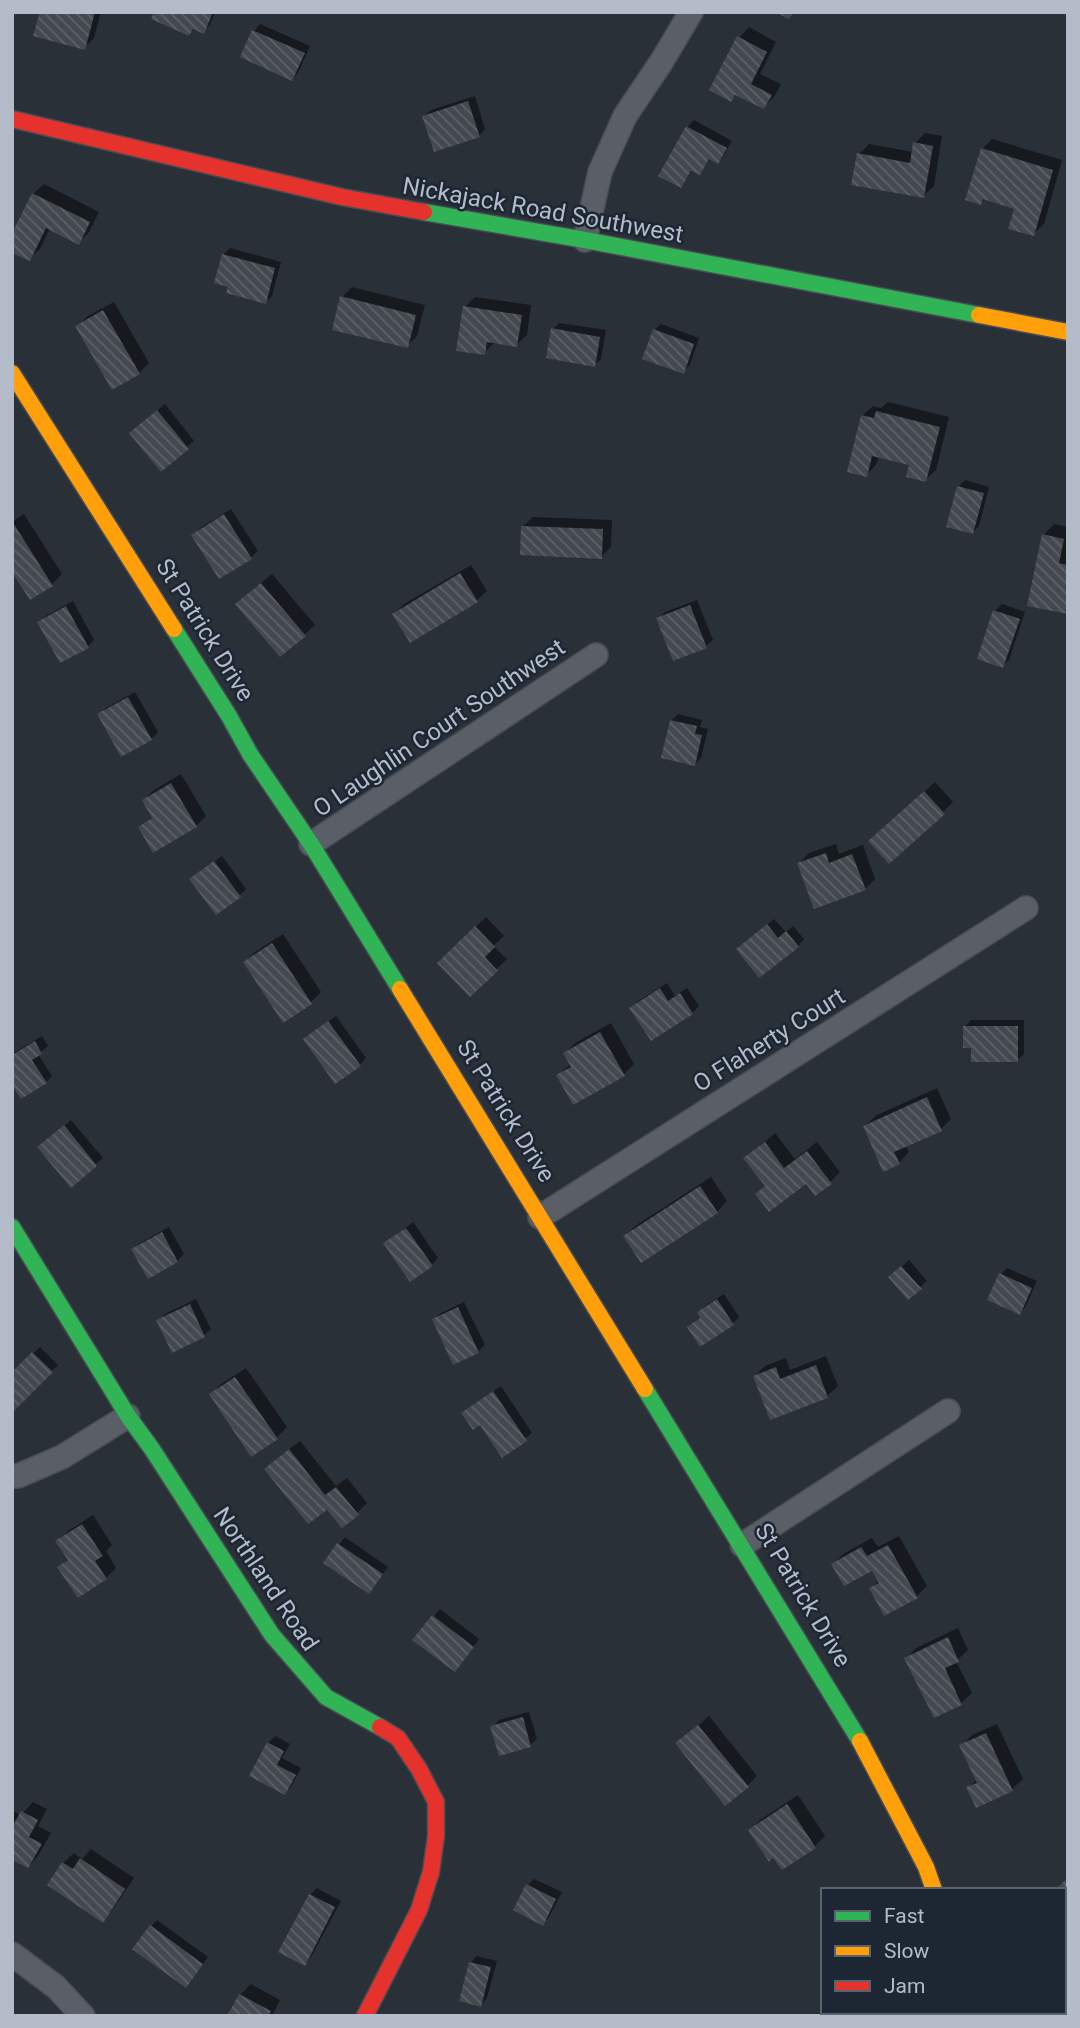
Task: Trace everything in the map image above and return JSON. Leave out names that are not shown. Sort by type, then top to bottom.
[{"type":"street","points":[[585,240],[600,172],[625,116],[691,12]]},
{"type":"street","name":"Nickajack Road Southwest","points":[[12,119],[342,197],[585,240],[1068,332]]},
{"type":"street","name":"St Patrick Drive","points":[[12,373],[229,716],[250,754],[311,844],[742,1545],[857,1735],[926,1867],[933,1888]]},
{"type":"street","name":"O Laughlin Court Southwest","points":[[311,844],[596,655]]},
{"type":"street","name":"O Flaherty Court","points":[[540,1217],[1026,908]]},
{"type":"street","name":"Northland Road","points":[[12,1227],[128,1416],[272,1635],[326,1697],[398,1738],[419,1769],[436,1802],[436,1836],[431,1872],[419,1910],[365,2016]]},
{"type":"street","points":[[742,1545],[948,1411]]},
{"type":"street","points":[[12,1476],[18,1476],[62,1457],[128,1416]]},
{"type":"street","points":[[12,1954],[56,1987],[83,2016]]},
{"type":"building","points":[[40,12],[95,12],[85,50],[33,36]]},
{"type":"building","points":[[154,12],[213,12],[204,34],[193,29],[189,36],[151,19]]},
{"type":"building","points":[[775,12],[793,12],[789,19]]},
{"type":"building","points":[[252,30],[305,53],[292,81],[240,57]]},
{"type":"building","points":[[737,36],[767,52],[751,84],[772,95],[764,109],[735,95],[731,102],[709,90]]},
{"type":"building","points":[[468,101],[480,137],[434,152],[422,116]]},
{"type":"building","points":[[686,126],[727,148],[718,164],[709,159],[700,175],[691,171],[681,188],[658,176]]},
{"type":"building","points":[[913,142],[933,146],[924,198],[851,185],[857,153],[910,163]]},
{"type":"building","points":[[981,148],[1053,170],[1034,236],[1008,229],[1014,209],[983,199],[981,205],[965,200]]},
{"type":"building","points":[[32,193],[90,222],[79,245],[46,228],[30,261],[12,253],[12,233]]},
{"type":"building","points":[[222,254],[275,268],[266,304],[226,293],[228,287],[214,283]]},
{"type":"building","points":[[340,296],[416,315],[408,348],[332,330]]},
{"type":"building","points":[[463,306],[522,315],[517,347],[487,342],[485,355],[456,351]]},
{"type":"building","points":[[103,310],[140,374],[112,390],[75,326]]},
{"type":"building","points":[[551,328],[600,337],[595,367],[546,358]]},
{"type":"building","points":[[653,329],[694,344],[684,374],[642,359]]},
{"type":"building","points":[[157,410],[189,449],[161,472],[129,433]]},
{"type":"building","points":[[876,411],[940,427],[926,482],[906,477],[909,465],[872,456],[867,477],[847,472],[861,415],[874,418]]},
{"type":"building","points":[[957,486],[984,493],[973,534],[946,527]]},
{"type":"building","points":[[224,514],[252,559],[219,579],[191,535]]},
{"type":"building","points":[[12,521],[53,586],[30,600],[12,572]]},
{"type":"building","points":[[521,526],[603,529],[602,559],[520,555]]},
{"type":"building","points":[[1042,534],[1064,539],[1059,563],[1068,565],[1068,614],[1027,606]]},
{"type":"building","points":[[460,573],[478,602],[410,643],[392,614]]},
{"type":"building","points":[[261,583],[306,636],[280,657],[235,604]]},
{"type":"building","points":[[690,605],[707,648],[673,661],[656,618]]},
{"type":"building","points":[[66,606],[89,648],[60,663],[37,622]]},
{"type":"building","points":[[993,610],[1020,619],[1003,668],[977,659]]},
{"type":"building","points":[[128,697],[152,740],[121,757],[97,714]]},
{"type":"building","points":[[670,720],[697,726],[695,734],[702,735],[695,766],[661,758]]},
{"type":"building","points":[[171,783],[197,827],[153,853],[138,827],[152,818],[142,800]]},
{"type":"building","points":[[924,791],[945,814],[889,864],[868,841]]},
{"type":"building","points":[[826,853],[829,863],[852,854],[866,890],[814,909],[797,863]]},
{"type":"building","points":[[214,861],[241,897],[216,915],[189,879]]},
{"type":"building","points":[[767,924],[778,938],[786,931],[799,947],[759,978],[736,949]]},
{"type":"building","points":[[475,926],[495,947],[485,957],[498,971],[470,997],[437,963]]},
{"type":"building","points":[[272,943],[312,1004],[283,1023],[243,962]]},
{"type":"building","points":[[660,988],[668,1001],[680,993],[693,1014],[651,1041],[629,1008]]},
{"type":"building","points":[[328,1021],[361,1066],[335,1084],[303,1039]]},
{"type":"building","points":[[963,1026],[1018,1026],[1018,1062],[971,1062],[971,1048],[963,1048]]},
{"type":"building","points":[[600,1032],[625,1076],[573,1105],[556,1075],[571,1067],[563,1053]]},
{"type":"building","points":[[35,1041],[42,1054],[32,1060],[47,1083],[21,1099],[12,1085],[12,1055]]},
{"type":"building","points":[[927,1097],[942,1131],[894,1152],[900,1164],[883,1172],[863,1126]]},
{"type":"building","points":[[64,1125],[97,1166],[71,1188],[37,1147]]},
{"type":"building","points":[[765,1142],[784,1168],[807,1151],[832,1184],[815,1196],[806,1184],[769,1212],[755,1194],[765,1186],[743,1158]]},
{"type":"building","points":[[700,1186],[718,1213],[641,1263],[623,1236]]},
{"type":"building","points":[[406,1228],[433,1266],[410,1282],[383,1243]]},
{"type":"building","points":[[162,1232],[178,1262],[148,1279],[131,1249]]},
{"type":"building","points":[[901,1266],[922,1289],[908,1300],[888,1277]]},
{"type":"building","points":[[999,1273],[1032,1288],[1020,1315],[987,1300]]},
{"type":"building","points":[[717,1299],[734,1325],[700,1347],[687,1327],[700,1318],[697,1312]]},
{"type":"building","points":[[190,1304],[205,1337],[172,1353],[156,1320]]},
{"type":"building","points":[[458,1307],[479,1353],[453,1365],[432,1319]]},
{"type":"building","points":[[32,1352],[53,1372],[14,1411],[12,1372]]},
{"type":"building","points":[[816,1365],[828,1398],[770,1420],[753,1376],[776,1367],[780,1379]]},
{"type":"building","points":[[235,1377],[278,1439],[251,1457],[209,1394]]},
{"type":"building","points":[[493,1391],[527,1441],[502,1458],[480,1425],[473,1430],[461,1413]]},
{"type":"building","points":[[289,1449],[325,1495],[336,1487],[359,1515],[342,1528],[327,1510],[308,1524],[264,1469]]},
{"type":"building","points":[[82,1524],[103,1556],[95,1561],[107,1579],[78,1598],[57,1567],[68,1560],[55,1541]]},
{"type":"building","points":[[337,1543],[383,1574],[369,1594],[323,1563]]},
{"type":"building","points":[[888,1545],[918,1598],[884,1616],[869,1588],[879,1583],[872,1571],[844,1586],[831,1564],[861,1547],[867,1556]]},
{"type":"building","points":[[432,1615],[474,1647],[455,1672],[412,1640]]},
{"type":"building","points":[[948,1637],[959,1662],[945,1668],[962,1705],[934,1718],[904,1658]]},
{"type":"building","points":[[523,1717],[531,1747],[499,1756],[490,1726]]},
{"type":"building","points":[[698,1725],[749,1787],[725,1806],[675,1743]]},
{"type":"building","points":[[986,1733],[1013,1791],[976,1808],[966,1787],[977,1783],[959,1745]]},
{"type":"building","points":[[267,1742],[284,1751],[277,1765],[296,1775],[285,1795],[249,1776]]},
{"type":"building","points":[[787,1804],[816,1848],[782,1870],[773,1858],[769,1862],[748,1830]]},
{"type":"building","points":[[21,1811],[38,1820],[29,1837],[42,1844],[28,1868],[12,1860],[12,1827]]},
{"type":"building","points":[[80,1858],[125,1889],[103,1923],[47,1885],[62,1862],[73,1869]]},
{"type":"building","points":[[1068,1878],[1068,1930],[1066,1888],[1056,1888]]},
{"type":"building","points":[[526,1884],[556,1899],[543,1926],[513,1910]]},
{"type":"building","points":[[309,1894],[335,1907],[305,1966],[278,1952]]},
{"type":"building","points":[[150,1925],[203,1964],[186,1988],[132,1949]]},
{"type":"building","points":[[469,1962],[491,1967],[481,2007],[459,2001]]},
{"type":"building","points":[[239,1994],[271,2011],[268,2016],[227,2016]]},
{"type":"traffic: fast","points":[[424,212],[979,315]]},
{"type":"traffic: fast","points":[[174,629],[400,989]]},
{"type":"traffic: fast","points":[[12,1227],[128,1416],[272,1635],[326,1697],[380,1727]]},
{"type":"traffic: fast","points":[[645,1389],[860,1741]]},
{"type":"traffic: slow","points":[[979,315],[1068,332]]},
{"type":"traffic: slow","points":[[12,373],[174,629]]},
{"type":"traffic: slow","points":[[400,989],[645,1389]]},
{"type":"traffic: slow","points":[[860,1741],[926,1867],[933,1888]]},
{"type":"traffic: jam","points":[[12,119],[342,197],[424,212]]},
{"type":"traffic: jam","points":[[365,2016],[419,1910],[431,1872],[436,1836],[436,1802],[419,1769],[398,1738],[380,1727]]}]
